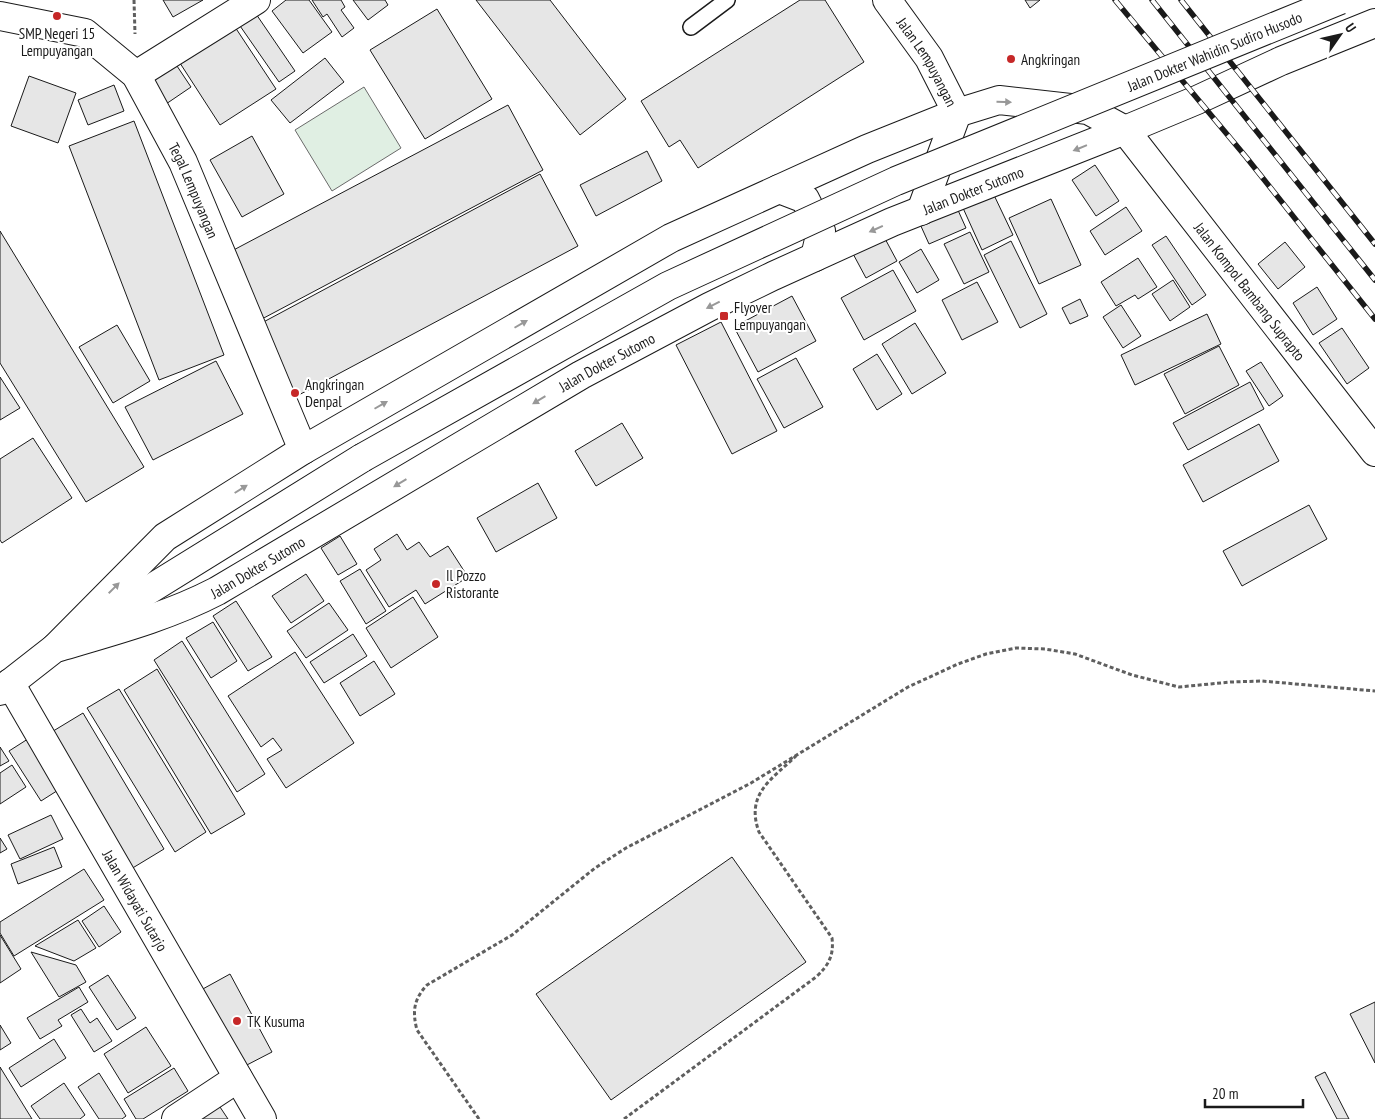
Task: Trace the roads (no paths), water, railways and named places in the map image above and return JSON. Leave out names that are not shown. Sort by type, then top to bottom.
[{"type":"main road","points":[[136,75],[256,0]]},
{"type":"main road","name":"Jalan Lempuyangan","points":[[887,0],[930,58],[956,113],[921,211]]},
{"type":"main road","name":"Jalan Dokter Wahidin Sudiro Husodo","points":[[1281,61],[1334,0]]},
{"type":"main road","name":"Jalan Dokter Wahidin Sudiro Husodo","points":[[1099,100],[1340,0]]},
{"type":"main road","name":"Tegal Lempuyangan","points":[[0,16],[85,32],[136,75],[183,162],[303,450]]},
{"type":"main road","name":"Jalan Dokter Wahidin Sudiro Husodo","points":[[1125,130],[1197,100],[1281,61],[1375,23]]},
{"type":"main road","name":"Jalan Dokter Sutomo","points":[[55,648],[165,537],[303,450],[671,238],[867,148],[956,113],[999,100],[1088,110],[1125,130]]},
{"type":"main road","name":"Jalan Dokter Sutomo","points":[[5,687],[55,648],[362,458],[668,286],[896,181],[1099,100]]},
{"type":"main road","name":"Jalan Dokter Sutomo","points":[[55,648],[156,618],[188,606],[252,571],[580,375],[709,307],[892,222],[1125,130]]},
{"type":"main road","name":"Jalan Kompol Bambang Suprapto","points":[[1125,130],[1375,452]]},
{"type":"main road","points":[[779,189],[805,199],[821,231],[815,257]]},
{"type":"main road","name":"Jalan Widayati Sutarjo","points":[[5,687],[262,1119]]},
{"type":"main road","points":[[176,1119],[238,1078]]},
{"type":"lane","points":[[691,27],[727,0]]},
{"type":"railway","points":[[1115,0],[1246,157],[1375,319]]},
{"type":"railway","points":[[1152,0],[1375,280]]},
{"type":"railway","points":[[1181,0],[1375,244]]},
{"type":"place","name":"SMP Negeri 15 Lempuyangan","points":[[57,16]]},
{"type":"place","name":"Angkringan","points":[[1011,59]]},
{"type":"place","name":"Flyover Lempuyangan","points":[[724,316]]},
{"type":"place","name":"Angkringan Denpal","points":[[295,393]]},
{"type":"place","name":"Il Pozzo Ristorante","points":[[436,584]]},
{"type":"place","name":"TK Kusuma","points":[[237,1021]]}]
